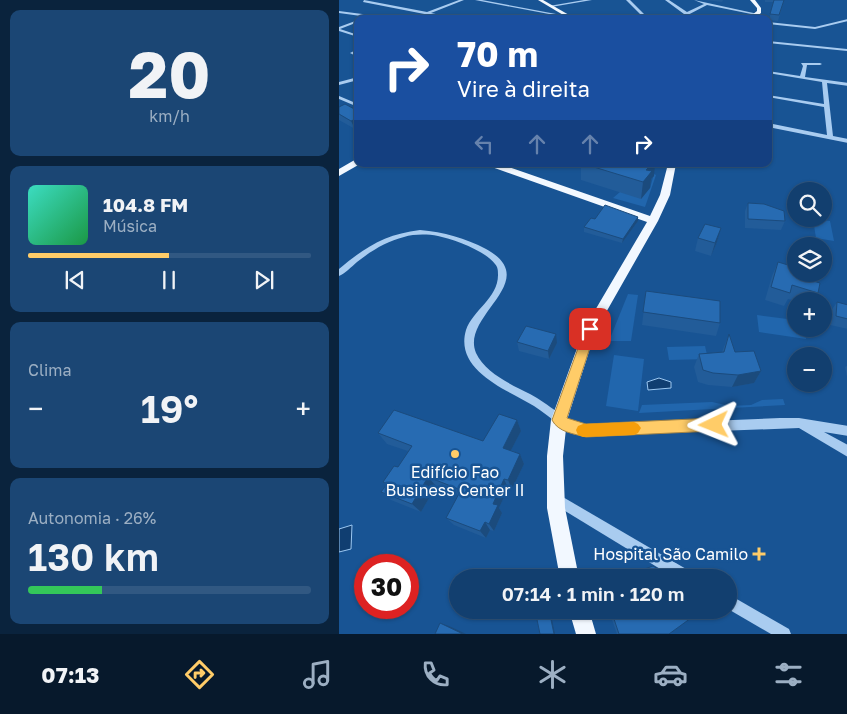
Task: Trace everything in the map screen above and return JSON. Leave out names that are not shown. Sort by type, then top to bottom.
[{"type":"main road","points":[[540,0],[567,15]]},
{"type":"main road","points":[[752,0],[759,8],[759,12],[756,14]]},
{"type":"main road","points":[[339,166],[354,161]]},
{"type":"main road","points":[[339,173],[354,163]]},
{"type":"main road","points":[[500,167],[653,221]]},
{"type":"main road","points":[[568,569],[555,499],[555,456],[559,420],[590,329],[653,221],[665,195],[671,167]]},
{"type":"main road","points":[[582,619],[586,634]]},
{"type":"street","points":[[367,0],[364,1],[438,15]]},
{"type":"street","points":[[428,13],[462,0]]},
{"type":"street","points":[[477,0],[556,15]]},
{"type":"street","points":[[551,6],[586,0]]},
{"type":"street","points":[[628,0],[643,15]]},
{"type":"street","points":[[667,0],[687,14],[707,4]]},
{"type":"street","points":[[696,0],[756,14]]},
{"type":"street","points":[[367,7],[390,6]]},
{"type":"street","points":[[339,7],[348,7]]},
{"type":"street","points":[[339,12],[373,15]]},
{"type":"street","points":[[772,23],[815,28],[847,20]]},
{"type":"street","points":[[339,29],[354,23]]},
{"type":"street","points":[[339,29],[354,35]]},
{"type":"street","points":[[772,42],[847,50]]},
{"type":"street","points":[[802,78],[805,66],[803,64],[821,64]]},
{"type":"street","points":[[772,73],[847,85]]},
{"type":"street","points":[[339,84],[354,79]]},
{"type":"street","points":[[824,81],[830,138]]},
{"type":"street","points":[[339,97],[354,104]]},
{"type":"street","points":[[772,97],[827,106]]},
{"type":"street","points":[[345,105],[351,103]]},
{"type":"street","points":[[772,126],[847,141]]},
{"type":"street","points":[[339,273],[378,244],[414,233],[428,232],[441,234],[460,240],[487,253],[502,269],[502,279],[471,331],[471,353],[486,372],[501,385],[537,404],[569,427],[586,430],[799,423],[847,431]]},
{"type":"street","points":[[799,423],[847,452]]},
{"type":"street","points":[[555,499],[673,569]]},
{"type":"street","points":[[737,606],[784,634]]},
{"type":"shaded area","points":[[654,174],[656,175],[645,207],[613,198],[620,192],[650,188]]},
{"type":"shaded area","points":[[814,227],[831,227],[834,241],[832,241],[832,237],[816,237]]},
{"type":"shaded area","points":[[628,294],[638,295],[631,341],[609,341]]},
{"type":"shaded area","points":[[757,315],[787,319],[787,336],[759,332]]},
{"type":"shaded area","points":[[705,346],[708,359],[669,360],[667,347]]},
{"type":"shaded area","points":[[614,355],[644,359],[638,411],[606,406]]},
{"type":"shaded area","points":[[659,378],[671,382],[671,388],[648,390],[647,382]]},
{"type":"shaded area","points":[[783,399],[785,405],[639,413],[642,405],[712,402],[730,406],[751,405],[762,400]]},
{"type":"shaded area","points":[[352,525],[351,549],[339,552],[339,529]]},
{"type":"building","points":[[774,0],[784,0],[779,15],[770,14]]},
{"type":"building","points":[[345,104],[354,109],[354,120],[351,121],[339,114],[339,107]]},
{"type":"building","points":[[594,167],[649,167],[646,170],[652,171],[643,182]]},
{"type":"building","points":[[748,203],[764,204],[784,211],[785,221],[748,219]]},
{"type":"building","points":[[605,205],[638,217],[623,239],[584,227],[591,218],[595,219]]},
{"type":"building","points":[[705,224],[721,228],[715,243],[698,238]]},
{"type":"building","points":[[778,262],[787,265],[787,282],[820,283],[818,292],[792,285],[790,292],[771,287]]},
{"type":"building","points":[[646,291],[720,301],[720,323],[643,312]]},
{"type":"building","points":[[837,302],[848,305],[848,319],[836,316]]},
{"type":"building","points":[[526,326],[556,334],[548,351],[517,342]]},
{"type":"building","points":[[729,334],[735,352],[754,351],[761,371],[738,375],[713,373],[703,370],[699,354],[724,352]]},
{"type":"building","points":[[394,410],[483,441],[499,414],[517,420],[503,448],[520,454],[508,480],[504,479],[493,504],[498,505],[489,524],[485,522],[480,531],[446,518],[461,490],[428,477],[412,504],[381,492],[387,484],[383,482],[394,466],[398,467],[412,446],[378,433]]},
{"type":"building","points":[[653,566],[658,569],[645,569]]},
{"type":"building","points":[[537,619],[551,619],[554,634],[540,634]]},
{"type":"building","points":[[614,619],[690,619],[669,634],[619,634]]},
{"type":"building","points":[[440,623],[461,633],[461,634],[435,634]]},
{"type":"slow traffic","points":[[583,430],[634,428]]},
{"type":"place","name":"Edifício Fao Business Center II","points":[[455,454]]},
{"type":"place","name":"Hospital São Camilo","points":[[759,554]]},
{"type":"route","points":[[590,329],[559,420],[569,427],[586,430],[714,425]]}]
